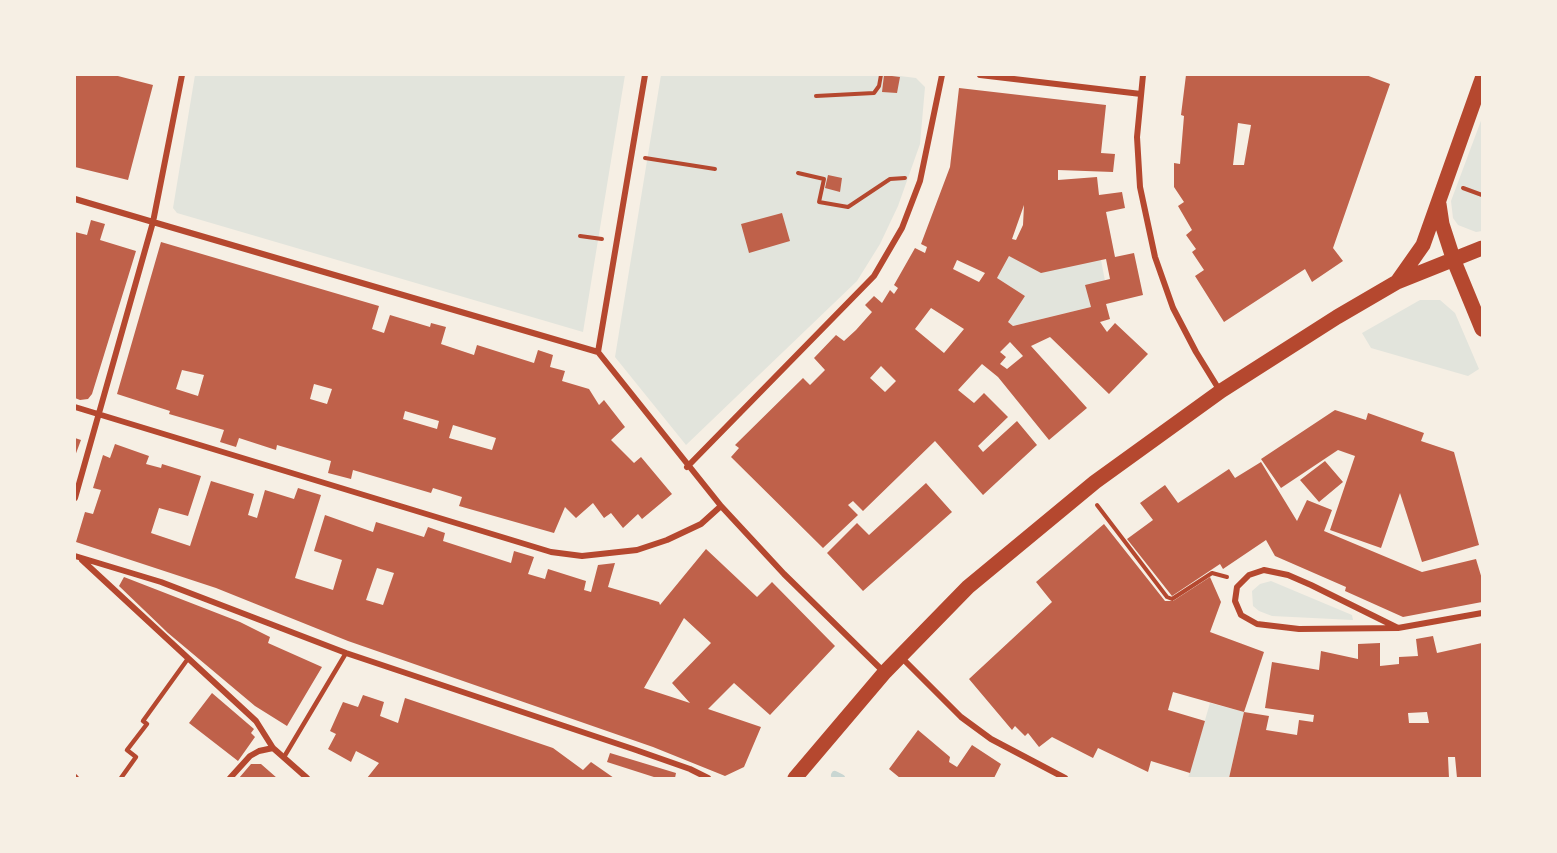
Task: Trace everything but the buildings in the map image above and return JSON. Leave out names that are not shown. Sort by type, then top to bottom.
[{"type":"main road","points":[[1397,282],[1423,245],[1482,80]]},
{"type":"main road","points":[[1439,202],[1442,224],[1454,261],[1481,318]]},
{"type":"main road","points":[[795,778],[885,672],[968,587],[1086,490],[1221,391],[1397,282],[1482,248]]},
{"type":"street","points":[[75,498],[153,222],[182,75]]},
{"type":"street","points":[[598,352],[645,75]]},
{"type":"street","points":[[687,467],[874,276],[902,228],[920,181],[942,75]]},
{"type":"street","points":[[980,75],[1141,94]]},
{"type":"street","points":[[1143,75],[1137,137],[1140,187],[1155,257],[1173,308],[1196,352],[1221,391]]},
{"type":"street","points":[[75,199],[598,352],[687,467],[721,506],[784,574],[885,672]]},
{"type":"street","points":[[75,407],[551,552],[582,556],[637,550],[667,540],[701,524],[721,506]]},
{"type":"street","points":[[78,558],[161,582],[346,653],[690,769],[708,778]]},
{"type":"street","points":[[78,558],[256,721],[273,748],[307,778]]},
{"type":"street","points":[[1398,628],[1288,575],[1264,570],[1249,575],[1237,587],[1235,600],[1241,615],[1257,624],[1299,629],[1398,628],[1482,613]]},
{"type":"street","points":[[900,656],[961,717],[991,740],[1065,778]]},
{"type":"street","points":[[230,778],[250,756],[273,748]]},
{"type":"lane","points":[[284,757],[346,653]]},
{"type":"lane","points":[[122,778],[136,757],[127,750],[147,724],[143,721],[187,660]]},
{"type":"path","points":[[816,96],[874,93],[879,86],[881,75]]},
{"type":"path","points":[[653,159],[715,169]]},
{"type":"path","points":[[798,173],[824,179],[819,202],[848,207],[890,179],[901,177],[920,181]]},
{"type":"path","points":[[1457,185],[1482,195]]},
{"type":"path","points":[[1086,490],[1167,597],[1172,599],[1212,573],[1242,582]]},
{"type":"shaded area","points":[[195,75],[625,75],[583,332],[177,213],[173,208]]},
{"type":"shaded area","points":[[661,75],[892,75],[916,78],[925,87],[920,144],[898,206],[880,244],[857,281],[686,445],[615,357]]},
{"type":"shaded area","points":[[1482,118],[1482,231],[1476,232],[1458,225],[1453,218],[1451,201]]},
{"type":"shaded area","points":[[1009,256],[1101,260],[1105,281],[1091,307],[1013,326],[1008,322],[1025,296],[997,278]]},
{"type":"shaded area","points":[[1420,300],[1440,300],[1455,313],[1479,369],[1468,376],[1371,348],[1362,333]]},
{"type":"shaded area","points":[[1271,581],[1352,615],[1353,620],[1272,616],[1259,611],[1253,606],[1252,591],[1260,584]]},
{"type":"shaded area","points":[[1210,703],[1244,712],[1229,778],[1188,778]]},
{"type":"waterway","points":[[835,775],[841,778]]}]
